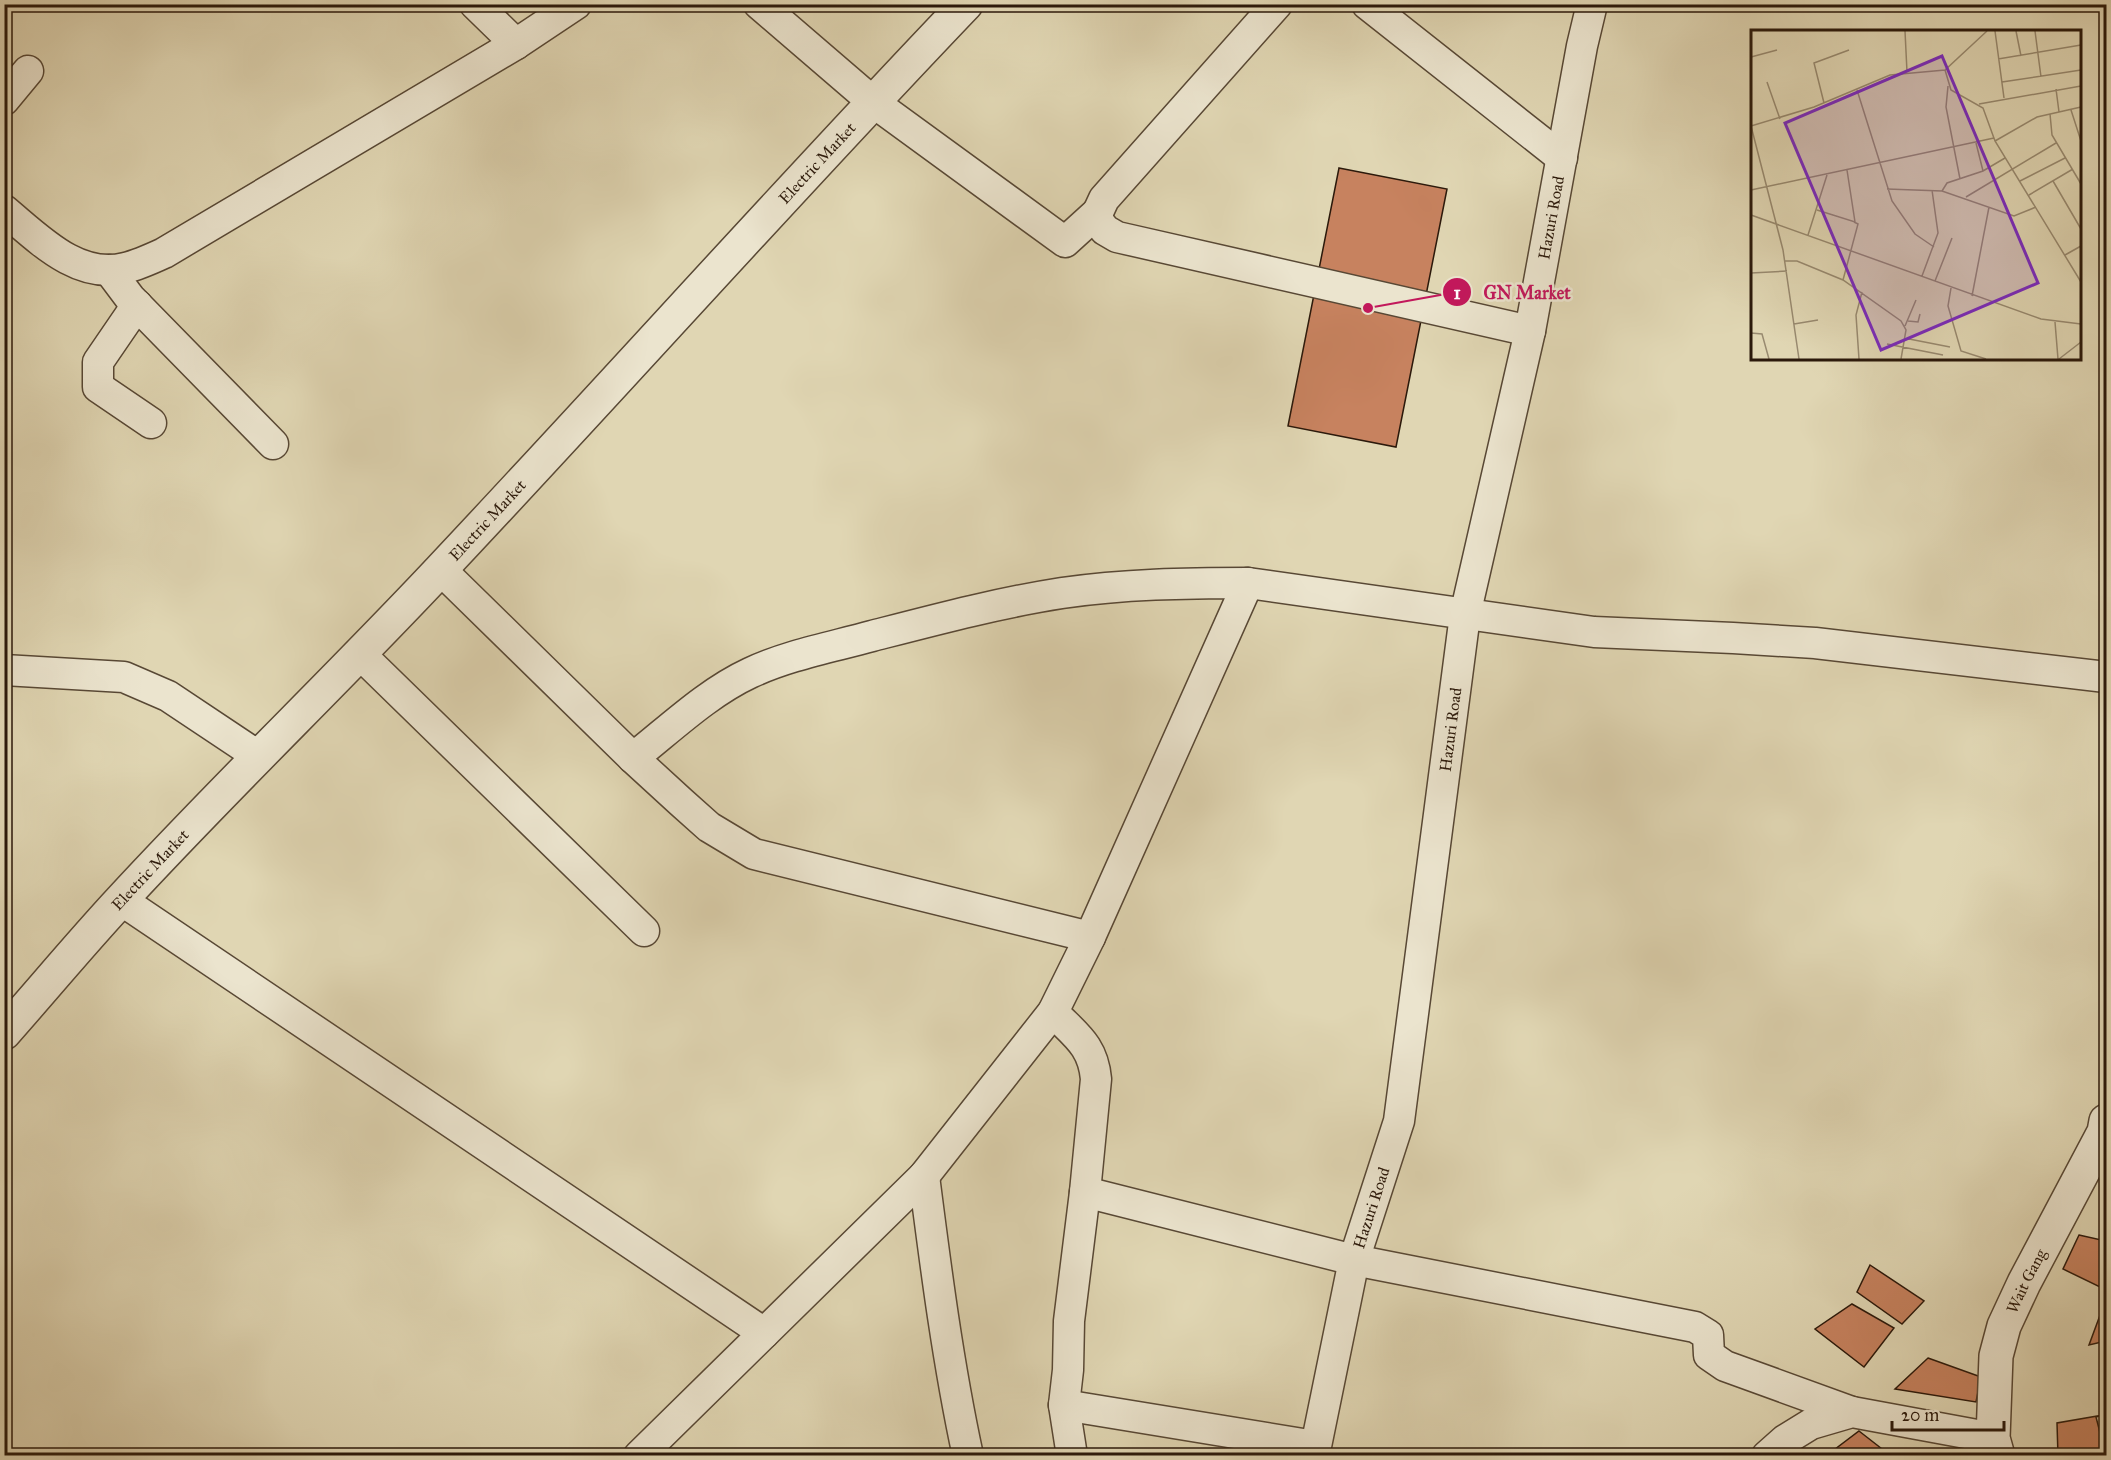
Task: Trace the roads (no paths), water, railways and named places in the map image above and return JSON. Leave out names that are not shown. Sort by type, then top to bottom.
[{"type":"street","points":[[475,4],[516,44]]},
{"type":"street","points":[[7,218],[49,248],[72,261],[93,269],[123,268],[164,253],[516,44],[576,4]]},
{"type":"street","points":[[759,4],[873,102],[1065,242],[1098,213]]},
{"type":"street","name":"Electric Market","points":[[4,1033],[121,900],[258,756],[441,570],[966,4]]},
{"type":"street","points":[[1277,4],[1104,199],[1098,213],[1098,221],[1105,230],[1117,237],[1530,332]]},
{"type":"street","points":[[1367,4],[1562,158]]},
{"type":"street","name":"Hazuri Road","points":[[1314,1451],[1354,1260],[1399,1121],[1465,615],[1530,332],[1582,46],[1592,4]]},
{"type":"street","points":[[4,100],[28,71]]},
{"type":"street","points":[[109,270],[137,305],[273,444]]},
{"type":"street","points":[[137,305],[98,362],[98,387],[151,423]]},
{"type":"street","points":[[441,570],[633,758],[709,827],[754,854],[1090,937]]},
{"type":"street","points":[[633,758],[723,689],[750,673],[797,656],[918,624],[1063,593],[1137,586],[1193,583],[1248,584],[1594,632],[1815,643],[2106,677]]},
{"type":"street","points":[[639,1455],[924,1176],[1053,1012],[1090,937],[1248,584]]},
{"type":"street","points":[[360,654],[644,931]]},
{"type":"street","points":[[4,670],[124,677],[168,696],[258,756]]},
{"type":"street","points":[[121,900],[764,1333]]},
{"type":"street","points":[[1053,1012],[1089,1050],[1095,1062],[1096,1079],[1069,1321],[1068,1370],[1064,1404],[1072,1455]]},
{"type":"street","name":"Wait Gang","points":[[1995,1447],[1996,1356],[2004,1326],[2024,1283],[2106,1128]]},
{"type":"street","points":[[924,1176],[939,1292],[957,1405],[968,1455]]},
{"type":"street","points":[[1085,1192],[1354,1260],[1695,1327],[1708,1335],[1709,1355],[1714,1360],[1852,1412],[1995,1447]]},
{"type":"street","points":[[1064,1404],[1314,1451]]},
{"type":"street","points":[[1767,1455],[1805,1427],[1852,1412]]},
{"type":"place","name":"GN Market","points":[[1368,308]]}]
